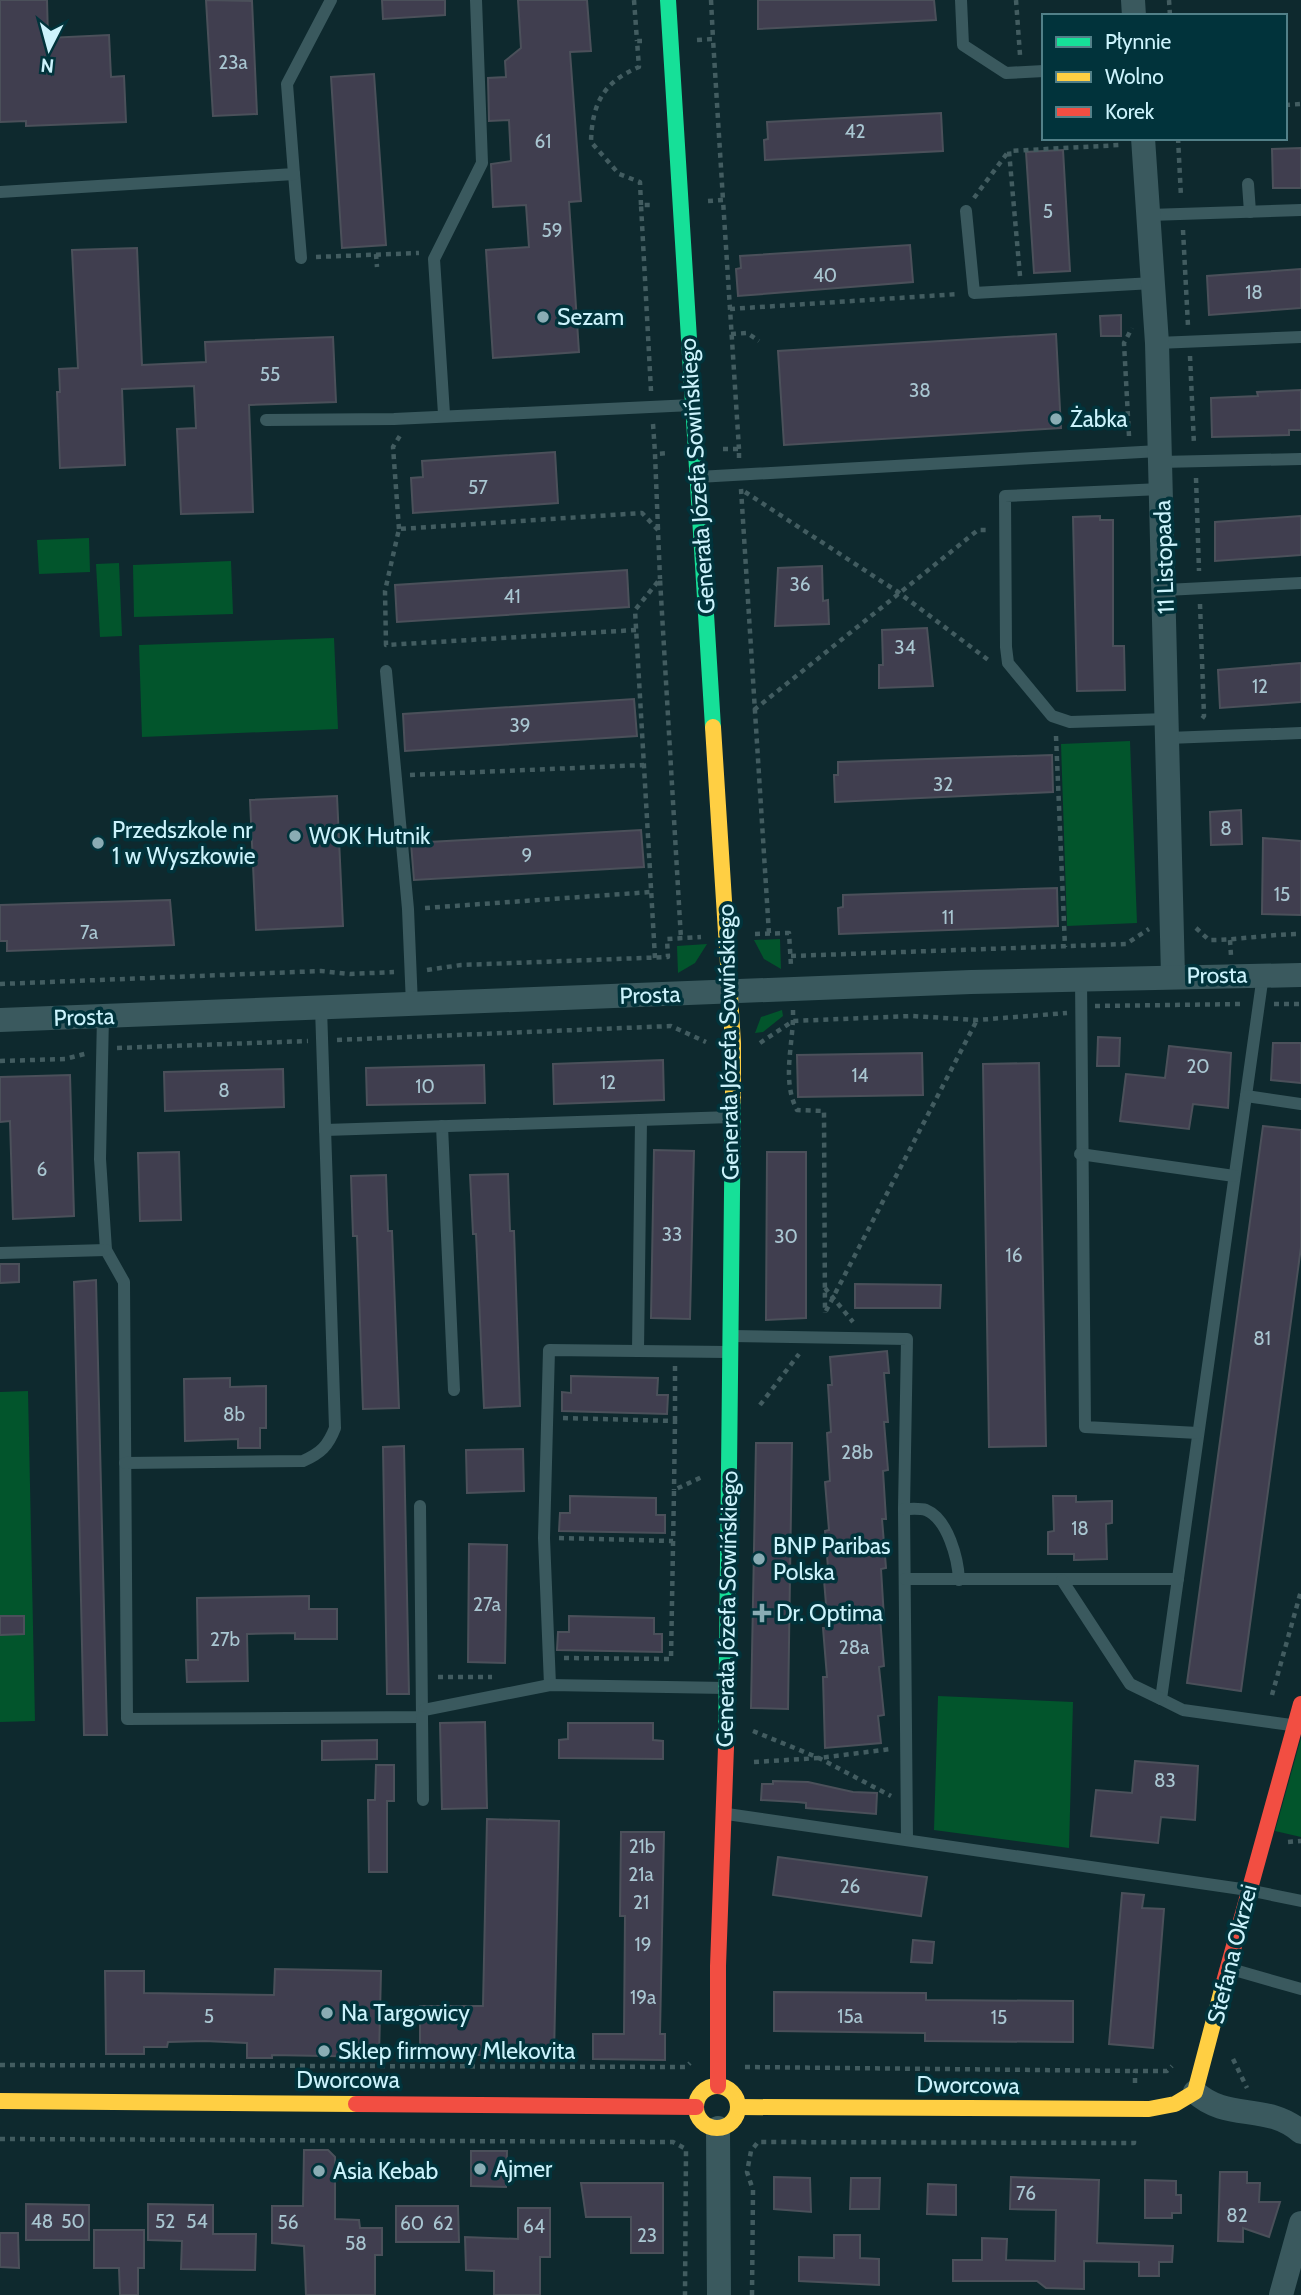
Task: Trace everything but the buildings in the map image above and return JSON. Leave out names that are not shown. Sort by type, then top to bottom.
[{"type":"street","name":"Generała Józefa Sowińskiego","points":[[668,0],[731,992],[728,1688],[718,1966],[718,2086]]},
{"type":"street","name":"11 Listopada","points":[[1132,142],[1149,215],[1157,343],[1159,456],[1176,731],[1173,976]]},
{"type":"street","name":"Prosta","points":[[0,1020],[1081,978],[1301,975]]},
{"type":"street","name":"Stefana Okrzei","points":[[1195,2092],[1248,1889],[1301,1704]]},
{"type":"street","points":[[718,2086],[730,2090],[738,2107],[730,2123],[718,2128],[700,2119],[696,2106],[702,2091],[718,2086]]},
{"type":"street","points":[[1195,2092],[1210,2106],[1279,2118],[1301,2132]]},
{"type":"street","name":"Dworcowa","points":[[738,2107],[1149,2109],[1175,2104],[1195,2092]]},
{"type":"street","name":"Dworcowa","points":[[0,2101],[696,2106]]},
{"type":"street","points":[[718,2128],[719,2295]]},
{"type":"street","points":[[1281,2295],[1301,2223]]},
{"type":"lane","points":[[301,258],[287,84],[331,0]]},
{"type":"lane","points":[[444,414],[434,259],[482,163],[475,0]]},
{"type":"lane","points":[[961,0],[962,45],[1006,73],[1042,71]]},
{"type":"lane","points":[[0,192],[294,174]]},
{"type":"lane","points":[[1248,184],[1250,212]]},
{"type":"lane","points":[[1149,215],[1301,210]]},
{"type":"lane","points":[[966,211],[974,293],[1153,283]]},
{"type":"lane","points":[[1157,343],[1301,337]]},
{"type":"lane","points":[[266,420],[401,418],[692,405]]},
{"type":"lane","points":[[697,477],[1159,456],[1195,461],[1301,459]]},
{"type":"lane","points":[[1161,489],[1005,496],[1008,663],[1052,716],[1070,722],[1176,731],[1301,733]]},
{"type":"lane","points":[[1166,590],[1301,583]]},
{"type":"lane","points":[[386,671],[408,909],[412,1005]]},
{"type":"lane","points":[[1161,1699],[1263,975]]},
{"type":"lane","points":[[1081,978],[1080,1154],[1085,1427],[1198,1433]]},
{"type":"lane","points":[[125,1463],[303,1461],[323,1451],[330,1440],[335,1428],[321,1008]]},
{"type":"lane","points":[[103,1016],[100,1158],[106,1250],[124,1282],[127,1719],[423,1713],[550,1685],[728,1688]]},
{"type":"lane","points":[[1245,1096],[1301,1104]]},
{"type":"lane","points":[[325,1130],[732,1117]]},
{"type":"lane","points":[[638,1351],[641,1120]]},
{"type":"lane","points":[[442,1126],[454,1391]]},
{"type":"lane","points":[[1080,1154],[1234,1176]]},
{"type":"lane","points":[[0,1253],[106,1250]]},
{"type":"lane","points":[[550,1685],[544,1538],[549,1350],[675,1352],[813,1337],[907,1339],[904,1509],[907,1839]]},
{"type":"lane","points":[[420,1506],[424,1676],[423,1800]]},
{"type":"lane","points":[[904,1509],[925,1509],[939,1518],[958,1562],[959,1580]]},
{"type":"lane","points":[[905,1579],[1178,1579]]},
{"type":"lane","points":[[1062,1580],[1130,1684],[1183,1710],[1294,1726]]},
{"type":"lane","points":[[725,1814],[1248,1889],[1301,1901]]},
{"type":"lane","points":[[1227,1968],[1301,1989]]},
{"type":"path","points":[[634,0],[637,41]]},
{"type":"path","points":[[711,0],[713,39]]},
{"type":"path","points":[[1016,0],[1021,72]]},
{"type":"path","points":[[1176,731],[1204,716],[1195,461],[1178,140]]},
{"type":"path","points":[[1009,150],[1132,142]]},
{"type":"path","points":[[966,211],[1009,150]]},
{"type":"path","points":[[1009,150],[1021,290]]},
{"type":"path","points":[[301,258],[438,251]]},
{"type":"path","points":[[376,254],[377,267]]},
{"type":"path","points":[[730,309],[974,293]]},
{"type":"path","points":[[732,334],[747,333],[759,341]]},
{"type":"path","points":[[401,418],[401,436],[393,447],[399,529],[384,591],[386,645],[636,630]]},
{"type":"path","points":[[741,489],[898,592],[995,666]]},
{"type":"path","points":[[399,529],[642,513],[658,530],[681,939]]},
{"type":"path","points":[[754,710],[978,530],[1005,529]]},
{"type":"path","points":[[654,958],[635,610],[660,579]]},
{"type":"path","points":[[1048,727],[1056,736],[1065,947]]},
{"type":"path","points":[[1056,736],[1069,736]]},
{"type":"path","points":[[396,776],[644,765]]},
{"type":"path","points":[[408,909],[651,892]]},
{"type":"path","points":[[1195,915],[1196,928]]},
{"type":"path","points":[[1230,940],[1248,939],[1258,934],[1301,934]]},
{"type":"path","points":[[791,956],[1126,944]]},
{"type":"path","points":[[0,984],[321,971],[374,974],[668,957]]},
{"type":"path","points":[[1091,1006],[1232,1004]]},
{"type":"path","points":[[760,1042],[793,1021],[912,1016],[977,1020],[1073,1013]]},
{"type":"path","points":[[758,1407],[813,1337],[977,1020]]},
{"type":"path","points":[[793,1021],[789,1056],[791,1098],[797,1110],[824,1111],[825,1313]]},
{"type":"path","points":[[328,1040],[671,1026],[710,1044]]},
{"type":"path","points":[[202,1044],[310,1041]]},
{"type":"path","points":[[825,1288],[847,1311],[863,1338]]},
{"type":"path","points":[[549,1658],[671,1659],[675,1352]]},
{"type":"path","points":[[547,1418],[675,1421]]},
{"type":"path","points":[[674,1490],[703,1477],[704,1463]]},
{"type":"path","points":[[544,1538],[673,1541]]},
{"type":"path","points":[[424,1676],[493,1677]]},
{"type":"path","points":[[746,1728],[819,1758],[907,1805]]},
{"type":"path","points":[[746,1762],[819,1758],[906,1746]]},
{"type":"path","points":[[1292,1843],[1301,1841]]},
{"type":"path","points":[[0,2065],[686,2067],[692,2062],[693,2051]]},
{"type":"path","points":[[1230,2054],[1244,2085],[1255,2096]]},
{"type":"path","points":[[740,2062],[746,2068],[1135,2071]]},
{"type":"path","points":[[752,2295],[753,2190],[747,2172],[751,2151],[758,2142],[1134,2143],[1134,2133]]},
{"type":"path","points":[[0,2139],[673,2141],[686,2149],[685,2295]]},
{"type":"green space","points":[[89,538],[90,572],[39,574],[37,540]]},
{"type":"green space","points":[[231,561],[233,614],[134,617],[133,565]]},
{"type":"green space","points":[[119,563],[122,636],[100,637],[96,564]]},
{"type":"green space","points":[[334,638],[338,729],[142,737],[139,645]]},
{"type":"green space","points":[[1130,741],[1137,923],[1067,926],[1061,744]]},
{"type":"green space","points":[[780,939],[781,969],[764,959],[754,940]]},
{"type":"green space","points":[[707,944],[695,963],[678,973],[677,946]]},
{"type":"green space","points":[[782,1010],[783,1016],[763,1032],[755,1033],[761,1017]]},
{"type":"green space","points":[[28,1391],[35,1721],[0,1722],[0,1392]]},
{"type":"green space","points":[[938,1696],[1073,1702],[1069,1848],[934,1830]]},
{"type":"green space","points":[[1301,1738],[1301,1837],[1275,1831]]},
{"type":"traffic: fast","points":[[668,0],[713,727]]},
{"type":"traffic: fast","points":[[726,1747],[733,1101]]},
{"type":"traffic: slow","points":[[713,727],[733,1043],[733,1101]]},
{"type":"traffic: slow","points":[[738,2107],[1149,2109],[1175,2104],[1195,2092],[1224,1982]]},
{"type":"traffic: slow","points":[[717,2086],[732,2092],[738,2107],[732,2122],[717,2128],[702,2122],[696,2107],[702,2092],[717,2086]]},
{"type":"traffic: slow","points":[[0,2101],[356,2104]]},
{"type":"traffic: jam","points":[[1224,1982],[1301,1704]]},
{"type":"traffic: jam","points":[[718,2086],[718,1966],[726,1747]]},
{"type":"traffic: jam","points":[[356,2104],[696,2107]]},
{"type":"place","name":"Sezam","points":[[543,317]]},
{"type":"place","name":"Żabka","points":[[1056,419]]},
{"type":"place","name":"WOK Hutnik","points":[[295,836]]},
{"type":"place","name":"Przedszkole nr 1 w Wyszkowie","points":[[98,843]]},
{"type":"place","name":"BNP Paribas Polska","points":[[759,1559]]},
{"type":"place","name":"Dr. Optima","points":[[762,1613]]},
{"type":"place","name":"Na Targowicy","points":[[327,2013]]},
{"type":"place","name":"Sklep firmowy Mlekovita","points":[[324,2051]]},
{"type":"place","name":"Ajmer","points":[[480,2169]]},
{"type":"place","name":"Asia Kebab","points":[[319,2171]]}]
